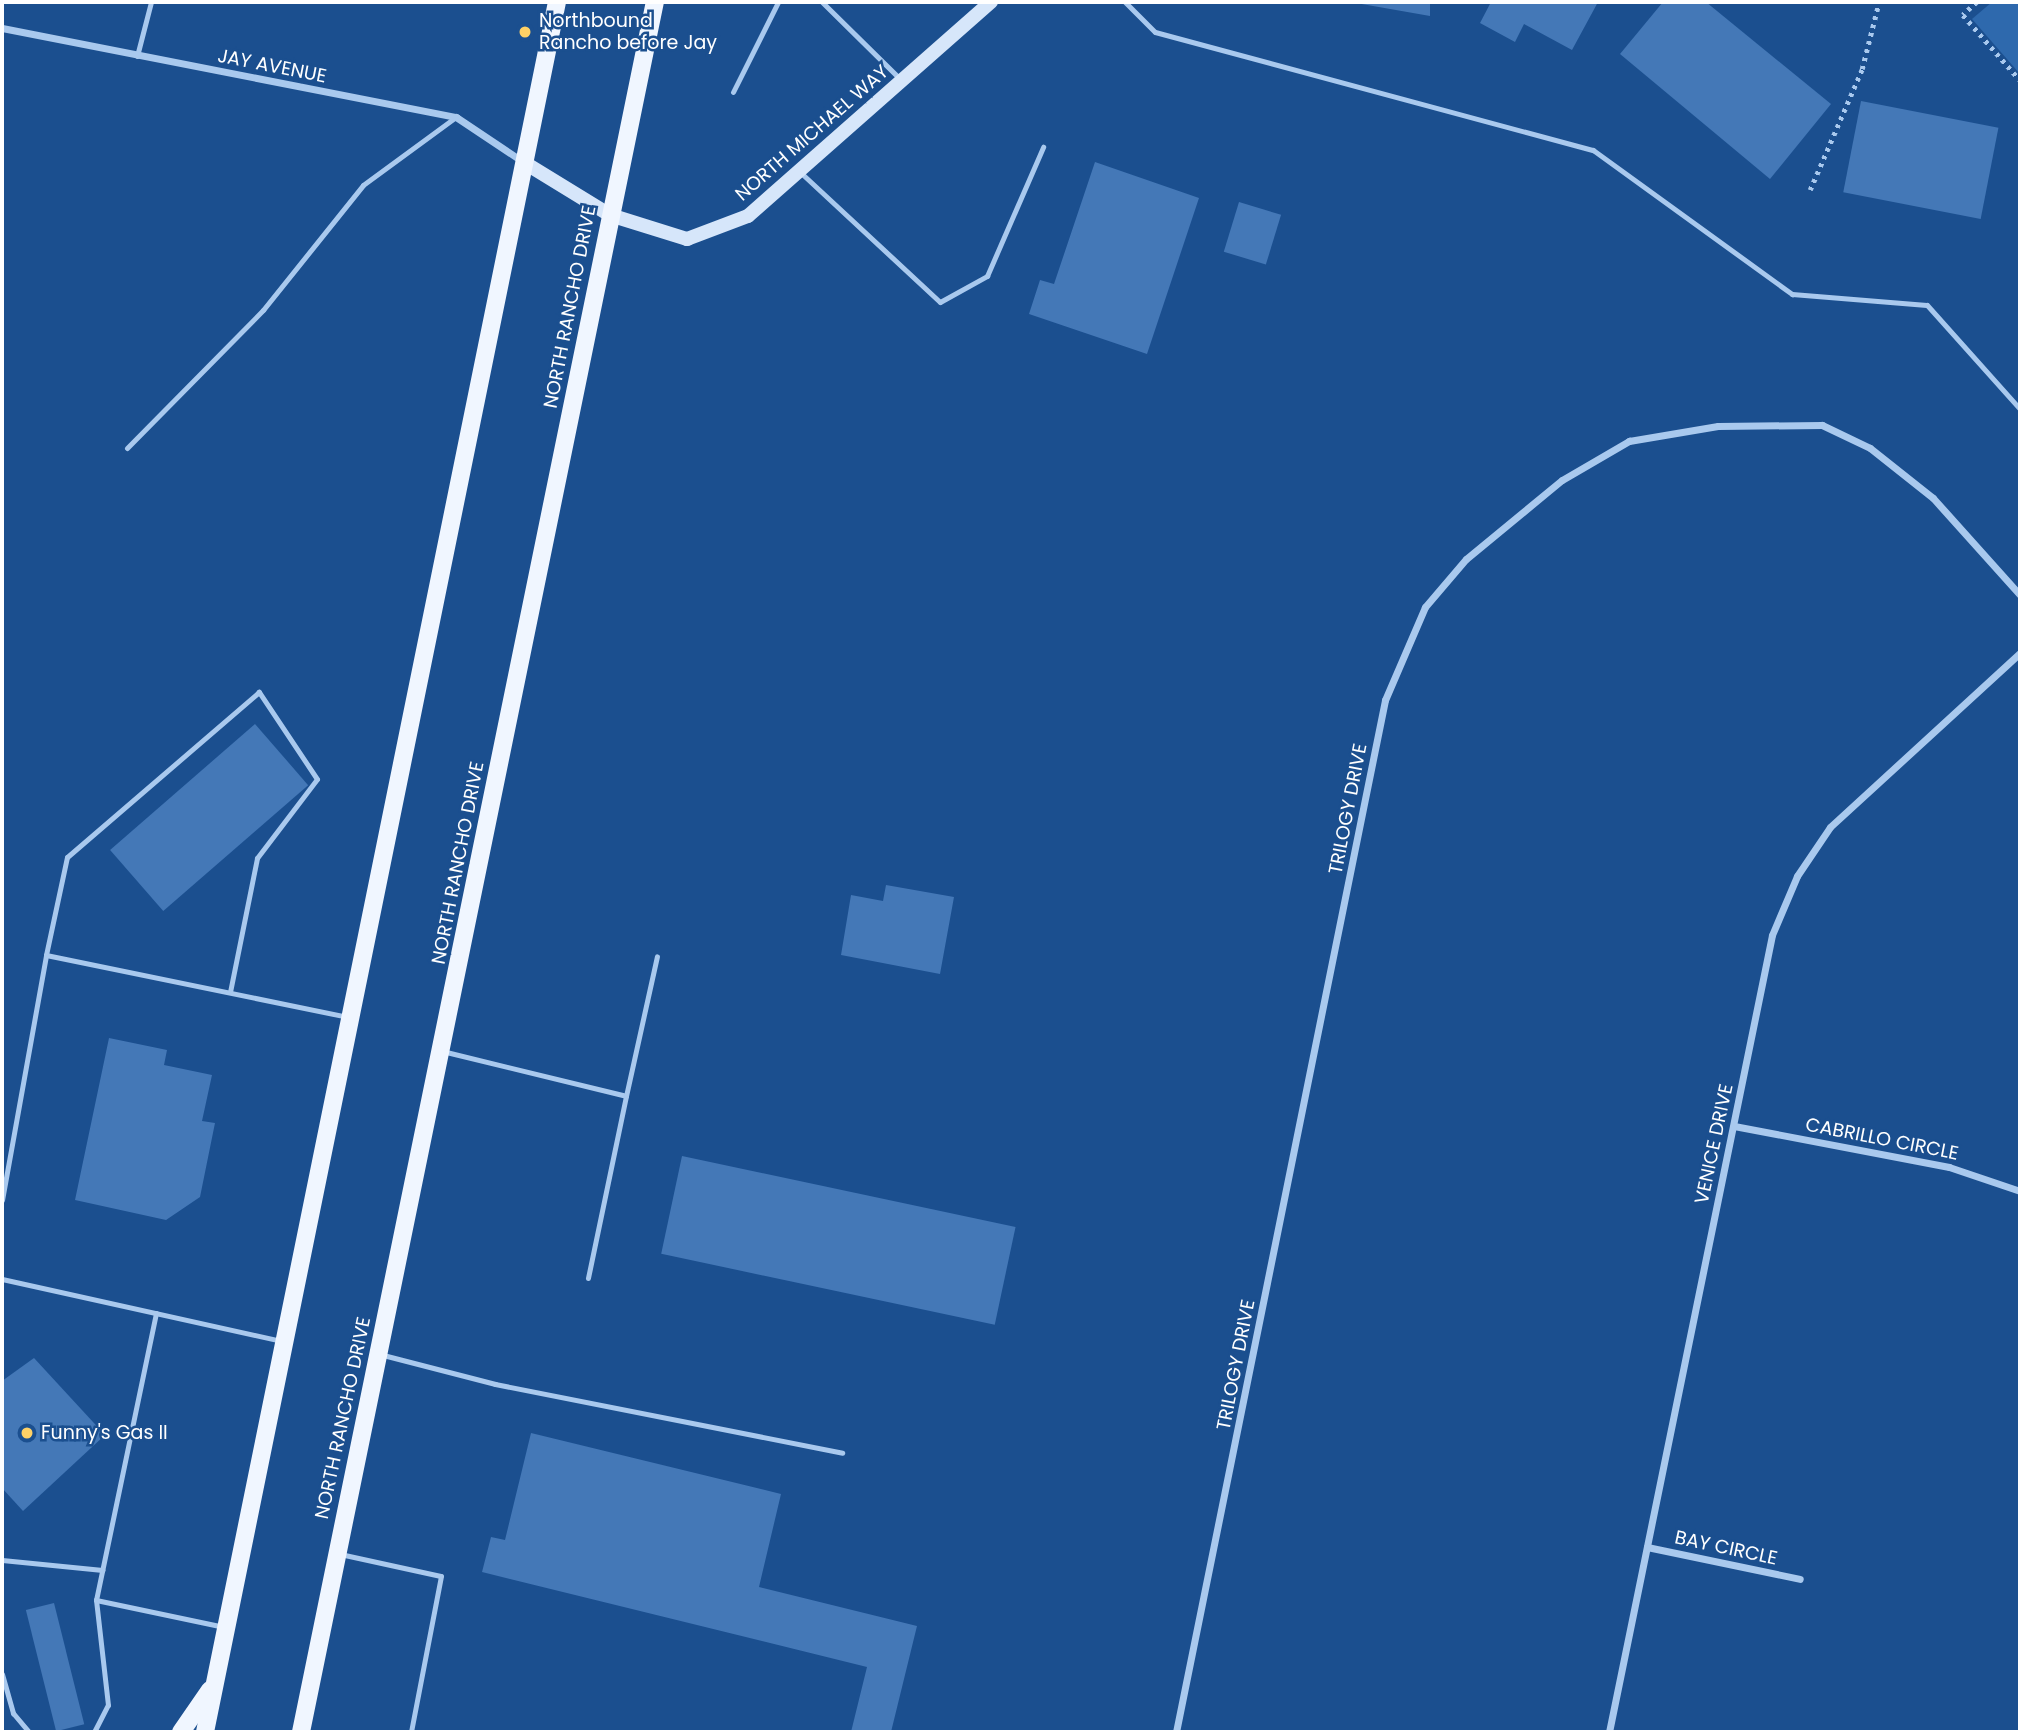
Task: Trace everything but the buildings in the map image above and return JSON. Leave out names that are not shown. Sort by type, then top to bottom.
[{"type":"main road","points":[[205,1732],[224,1627],[285,1342],[557,2]]},
{"type":"main road","name":"NORTH RANCHO DRIVE","points":[[301,1732],[655,2]]},
{"type":"main road","points":[[181,1732],[214,1685]]},
{"type":"street","name":"NORTH MICHAEL WAY","points":[[525,163],[610,215],[687,239],[748,216],[991,2]]},
{"type":"street","name":"JAY AVENUE","points":[[2,28],[456,117],[525,163]]},
{"type":"street","name":"TRILOGY DRIVE","points":[[1176,1732],[1385,700],[1425,607],[1466,559],[1562,480],[1629,441],[1718,426],[1822,425],[1870,448],[1933,498],[2020,595]]},
{"type":"street","name":"VENICE DRIVE","points":[[1609,1732],[1772,935],[1797,876],[1830,827],[2020,653]]},
{"type":"street","name":"CABRILLO CIRCLE","points":[[1734,1126],[1949,1167],[2020,1191]]},
{"type":"street","name":"BAY CIRCLE","points":[[1647,1547],[1800,1579]]},
{"type":"lane","points":[[137,56],[151,2]]},
{"type":"lane","points":[[733,92],[778,2]]},
{"type":"lane","points":[[822,2],[902,80]]},
{"type":"lane","points":[[827,7],[833,2]]},
{"type":"lane","points":[[1125,2],[1155,32],[1593,150],[1793,294],[1927,305],[2020,409]]},
{"type":"lane","points":[[127,448],[263,310],[363,185],[456,117]]},
{"type":"lane","points":[[800,171],[940,302],[987,276],[1043,147]]},
{"type":"lane","points":[[2,1200],[46,955],[67,857],[259,692],[317,779],[257,858],[230,992]]},
{"type":"lane","points":[[46,955],[349,1017]]},
{"type":"lane","points":[[588,1278],[657,956]]},
{"type":"lane","points":[[441,1051],[626,1096]]},
{"type":"lane","points":[[2,1279],[285,1342]]},
{"type":"lane","points":[[94,1732],[108,1705],[96,1600],[156,1313]]},
{"type":"lane","points":[[378,1353],[495,1384],[842,1453]]},
{"type":"lane","points":[[337,1554],[442,1576],[411,1732]]},
{"type":"lane","points":[[2,1560],[103,1570]]},
{"type":"lane","points":[[96,1600],[224,1627]]},
{"type":"lane","points":[[2,1674],[13,1713],[29,1732]]},
{"type":"path","points":[[1810,190],[1866,57],[1879,2]]},
{"type":"path","points":[[1978,2],[1963,15],[2020,79]]},
{"type":"shaded area","points":[[1992,2],[2020,2],[2020,74],[1972,19]]},
{"type":"place","name":"Northbound Rancho before Jay","points":[[525,32]]},
{"type":"place","name":"Funny's Gas II","points":[[27,1433]]}]
